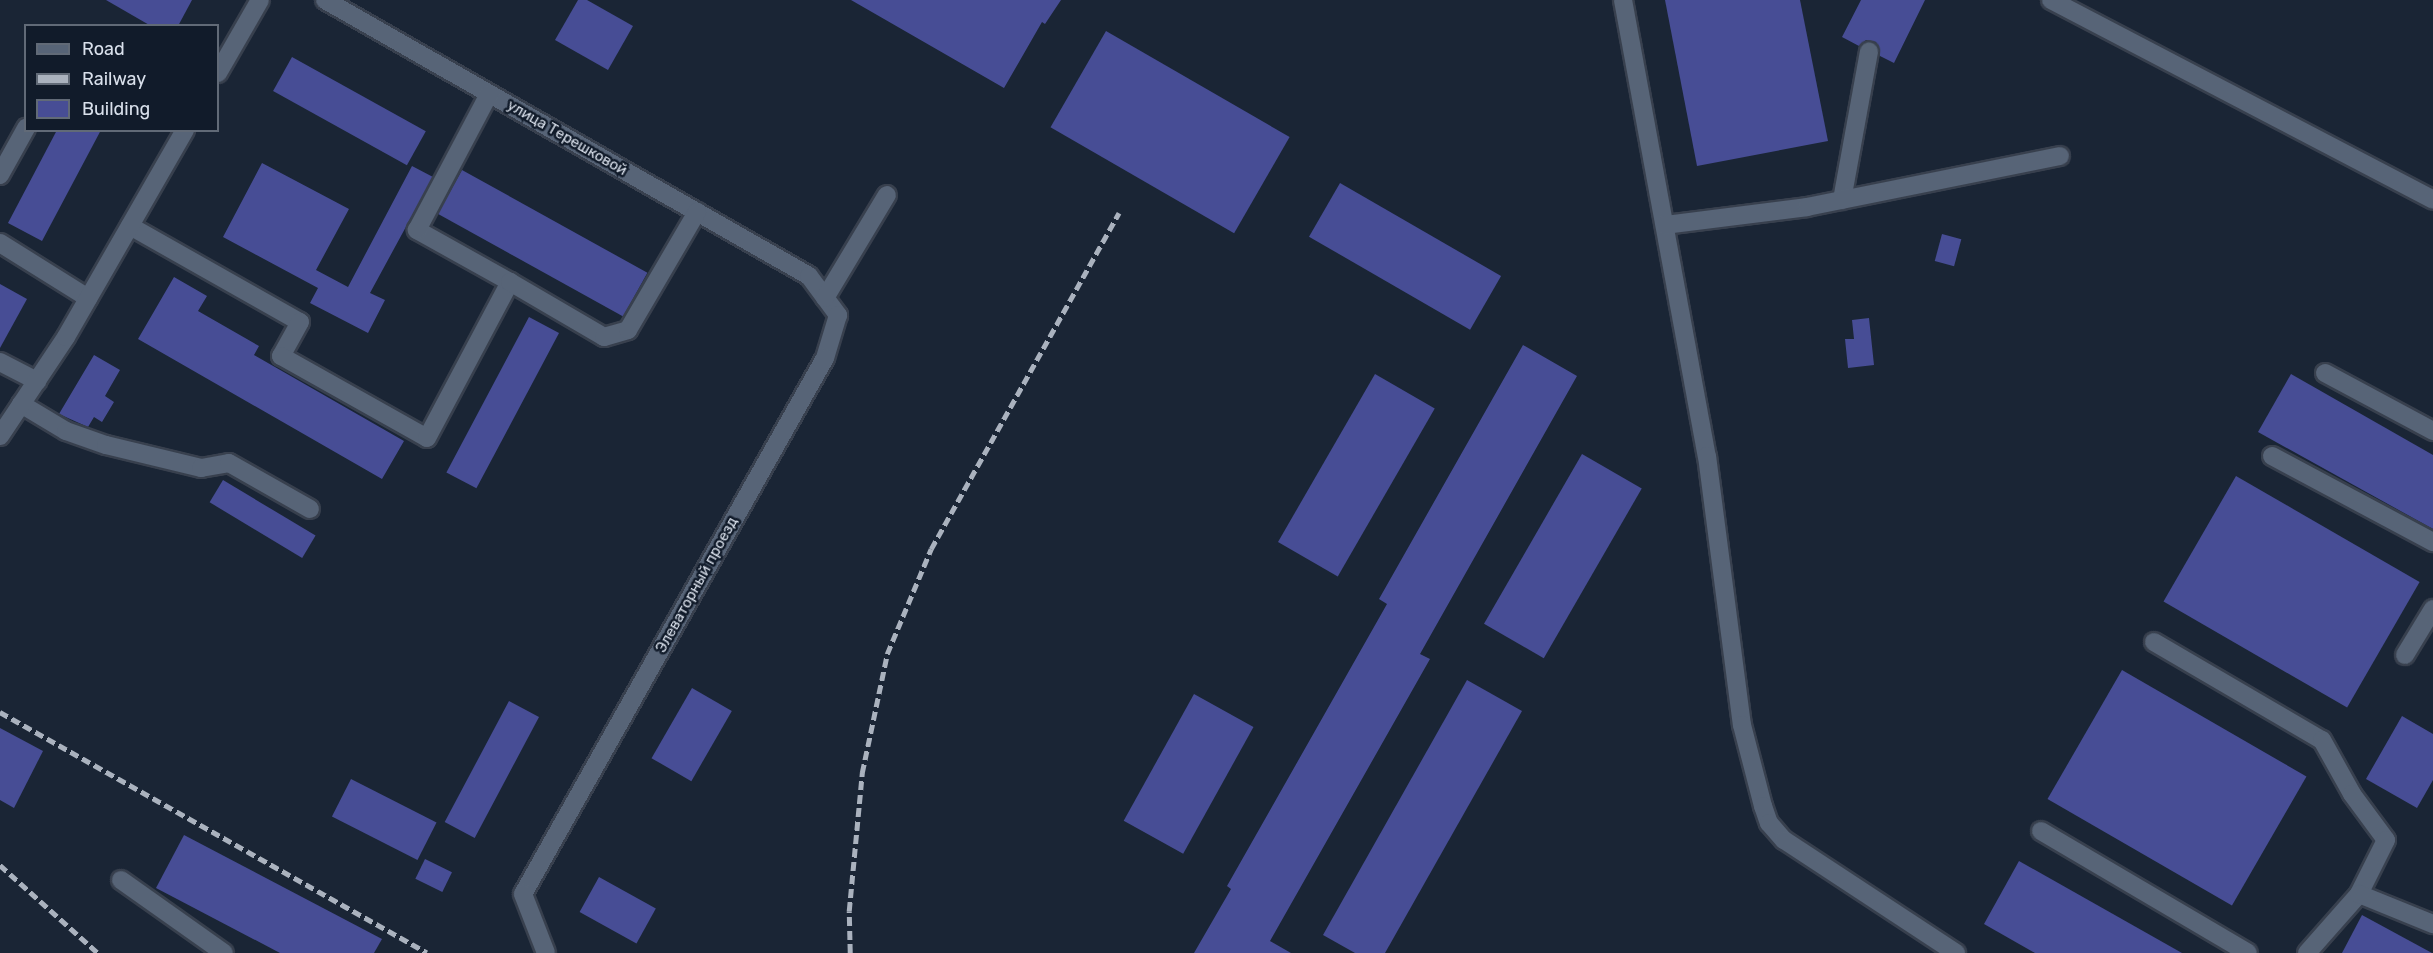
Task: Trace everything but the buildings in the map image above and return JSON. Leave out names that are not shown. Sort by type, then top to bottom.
[{"type":"street","points":[[219,71],[260,0]]},
{"type":"street","name":"улица Терешковой","points":[[325,0],[808,276]]},
{"type":"street","points":[[1623,0],[1707,456],[1742,725],[1769,823],[1784,840],[1956,953]]},
{"type":"street","points":[[2051,0],[2433,200]]},
{"type":"street","points":[[1842,200],[1869,51]]},
{"type":"street","points":[[489,94],[417,230],[604,337],[628,330],[698,212]]},
{"type":"street","points":[[0,175],[24,132]]},
{"type":"street","points":[[1,433],[88,298],[184,132]]},
{"type":"street","points":[[1665,225],[1842,200],[2060,156]]},
{"type":"street","points":[[825,298],[887,195]]},
{"type":"street","points":[[130,226],[300,322],[281,356],[427,438],[510,282]]},
{"type":"street","points":[[0,243],[88,298]]},
{"type":"street","name":"Элеваторный проезд","points":[[546,953],[522,894],[825,358],[838,315],[808,276]]},
{"type":"street","points":[[0,362],[36,381]]},
{"type":"street","points":[[2325,373],[2433,431]]},
{"type":"street","points":[[21,404],[66,431],[106,445],[201,468],[229,463],[310,509]]},
{"type":"street","points":[[2272,456],[2433,542]]},
{"type":"street","points":[[2405,655],[2433,609]]},
{"type":"street","points":[[2154,642],[2322,740],[2352,794],[2386,840],[2359,894],[2307,953]]},
{"type":"street","points":[[2041,831],[2248,953]]},
{"type":"street","points":[[121,880],[224,953]]},
{"type":"street","points":[[2359,894],[2433,924]]},
{"type":"railway","points":[[850,953],[849,911],[862,773],[887,654],[931,549],[1119,213]]},
{"type":"railway","points":[[0,712],[427,953]]},
{"type":"railway","points":[[0,865],[98,953]]}]
